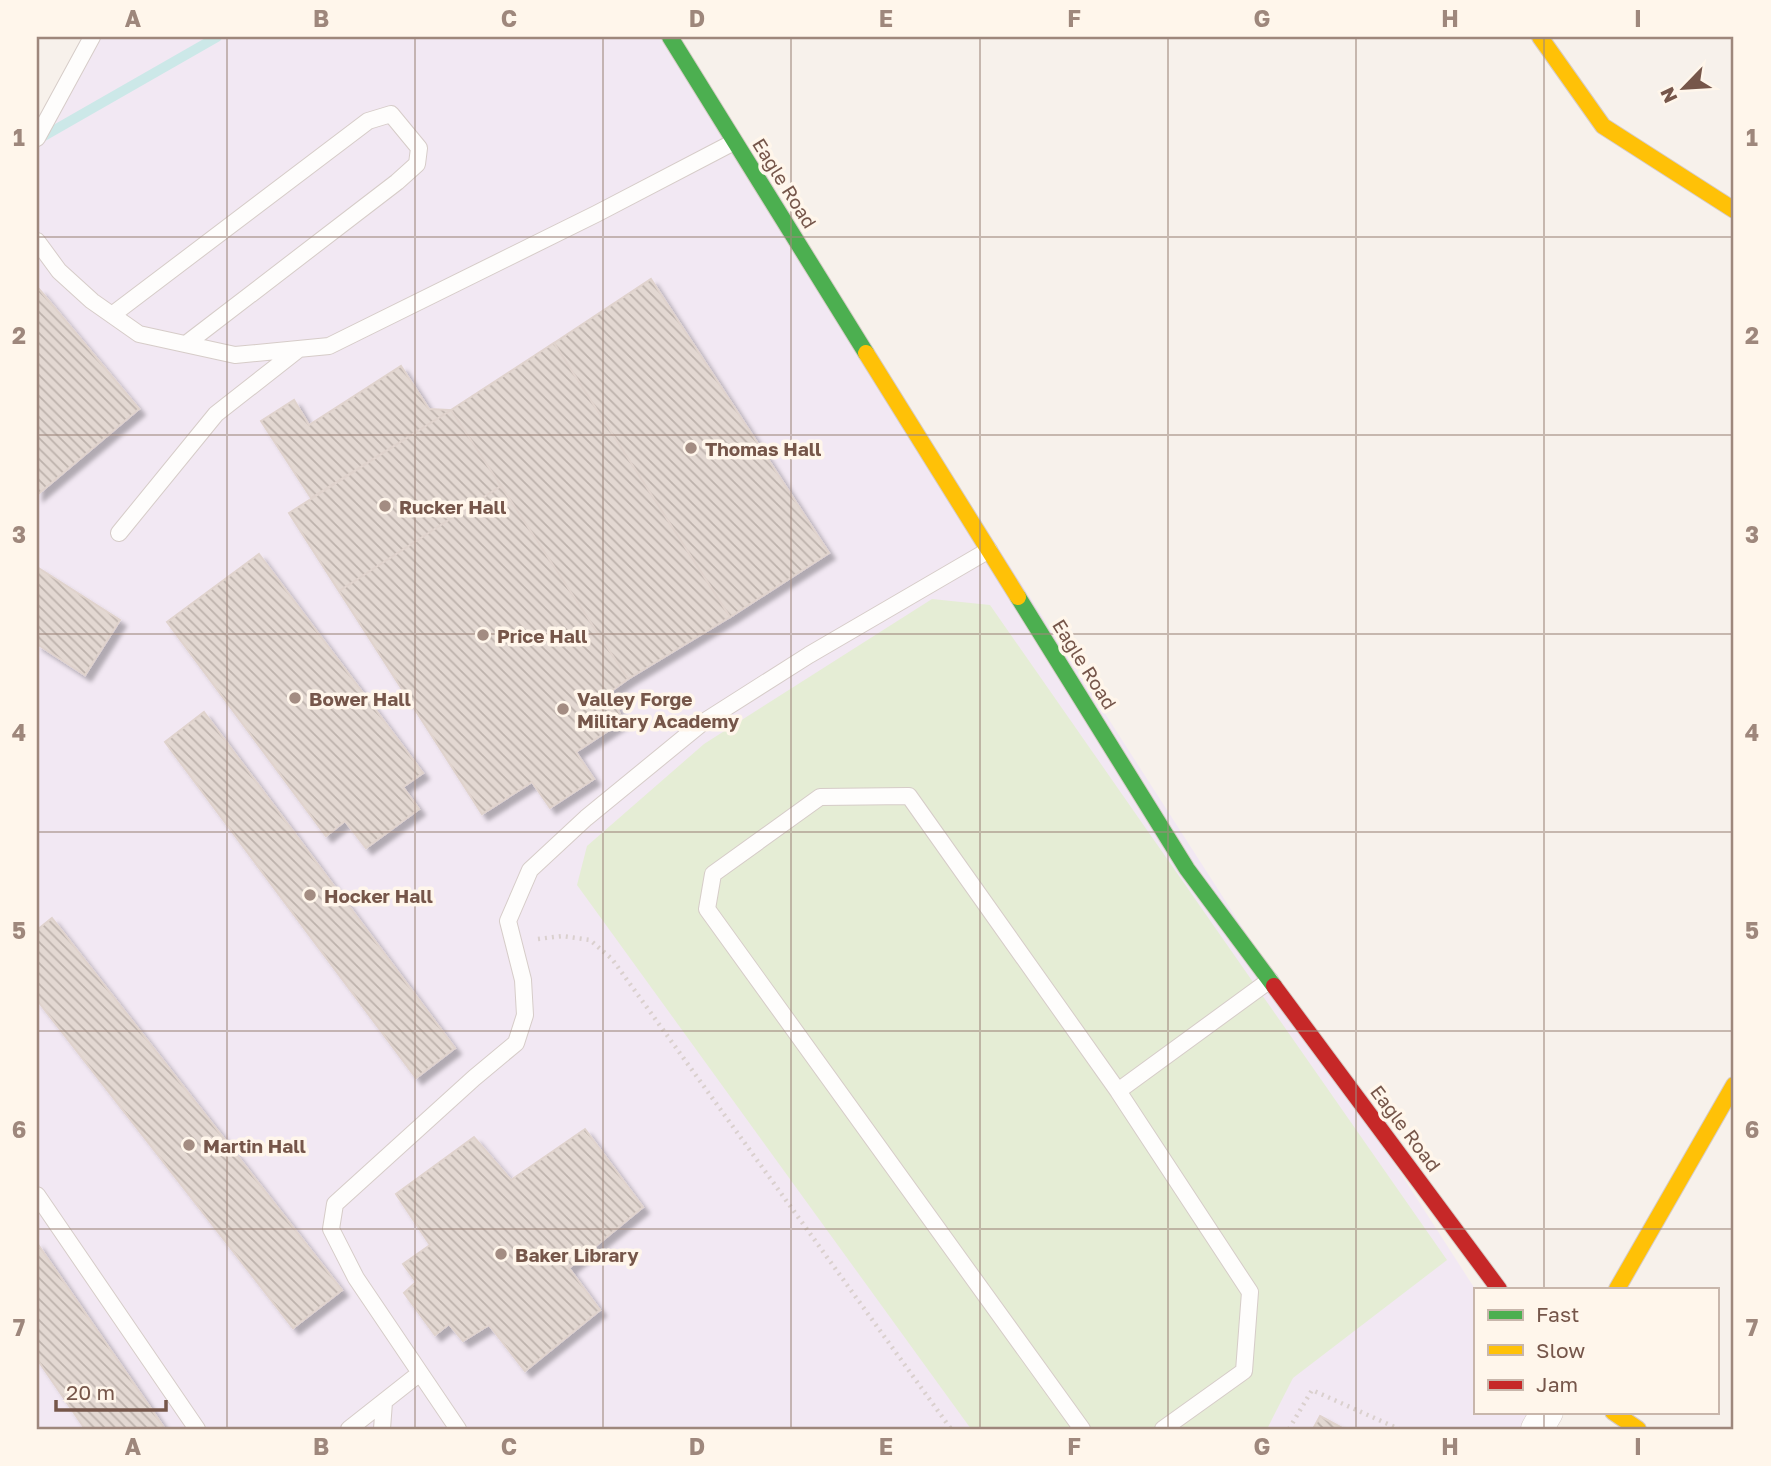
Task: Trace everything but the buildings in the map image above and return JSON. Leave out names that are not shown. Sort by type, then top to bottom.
[{"type":"street","name":"Eagle Road","points":[[670,37],[1187,869],[1498,1288]]},
{"type":"street","points":[[1540,37],[1603,126],[1734,210]]},
{"type":"street","points":[[1618,1288],[1734,1085]]},
{"type":"street","points":[[1616,1414],[1638,1429]]},
{"type":"lane","points":[[37,138],[92,37]]},
{"type":"lane","points":[[112,315],[368,121],[391,114],[419,149],[417,164],[186,344]]},
{"type":"lane","points":[[37,241],[59,271],[92,301],[139,334],[234,355],[329,346],[596,214],[734,142]]},
{"type":"lane","points":[[119,533],[216,414],[299,349]]},
{"type":"lane","points":[[458,1429],[356,1278],[331,1229],[335,1204],[516,1043],[525,1015],[523,980],[508,921],[530,870],[597,809],[702,723],[809,654],[989,550]]},
{"type":"lane","points":[[1082,1429],[708,909],[713,874],[820,797],[909,796],[1118,1091],[1250,1292],[1244,1371],[1163,1429]]},
{"type":"lane","points":[[1118,1091],[1270,980]]},
{"type":"lane","points":[[37,1195],[197,1429]]},
{"type":"lane","points":[[349,1429],[420,1373]]},
{"type":"lane","points":[[382,1429],[384,1402]]},
{"type":"path","points":[[513,942],[562,936],[590,940],[612,959],[951,1429]]},
{"type":"path","points":[[1289,1429],[1312,1391],[1399,1429]]},
{"type":"shaded area","name":"Valley Forge Military Academy","points":[[92,37],[670,37],[1474,1288],[1474,1414],[1546,1414],[1537,1429],[37,1429],[37,138]]},
{"type":"green space","points":[[932,599],[990,605],[1447,1260],[1293,1378],[1267,1429],[971,1429],[577,885],[587,846],[704,744]]},
{"type":"waterway","points":[[37,140],[217,37]]},
{"type":"traffic: fast","points":[[670,37],[866,353]]},
{"type":"traffic: fast","points":[[1018,597],[1187,869],[1274,986]]},
{"type":"traffic: slow","points":[[1540,37],[1603,126],[1734,210]]},
{"type":"traffic: slow","points":[[866,353],[1018,597]]},
{"type":"traffic: slow","points":[[1618,1288],[1734,1085]]},
{"type":"traffic: slow","points":[[1616,1414],[1638,1429]]},
{"type":"traffic: jam","points":[[1274,986],[1498,1288]]},
{"type":"place","name":"Thomas Hall","points":[[691,448]]},
{"type":"place","name":"Rucker Hall","points":[[385,506]]},
{"type":"place","name":"Price Hall","points":[[483,635]]},
{"type":"place","name":"Bower Hall","points":[[295,698]]},
{"type":"place","name":"Valley Forge Military Academy","points":[[563,709]]},
{"type":"place","name":"Hocker Hall","points":[[310,895]]},
{"type":"place","name":"Martin Hall","points":[[189,1145]]},
{"type":"place","name":"Baker Library","points":[[501,1254]]}]
